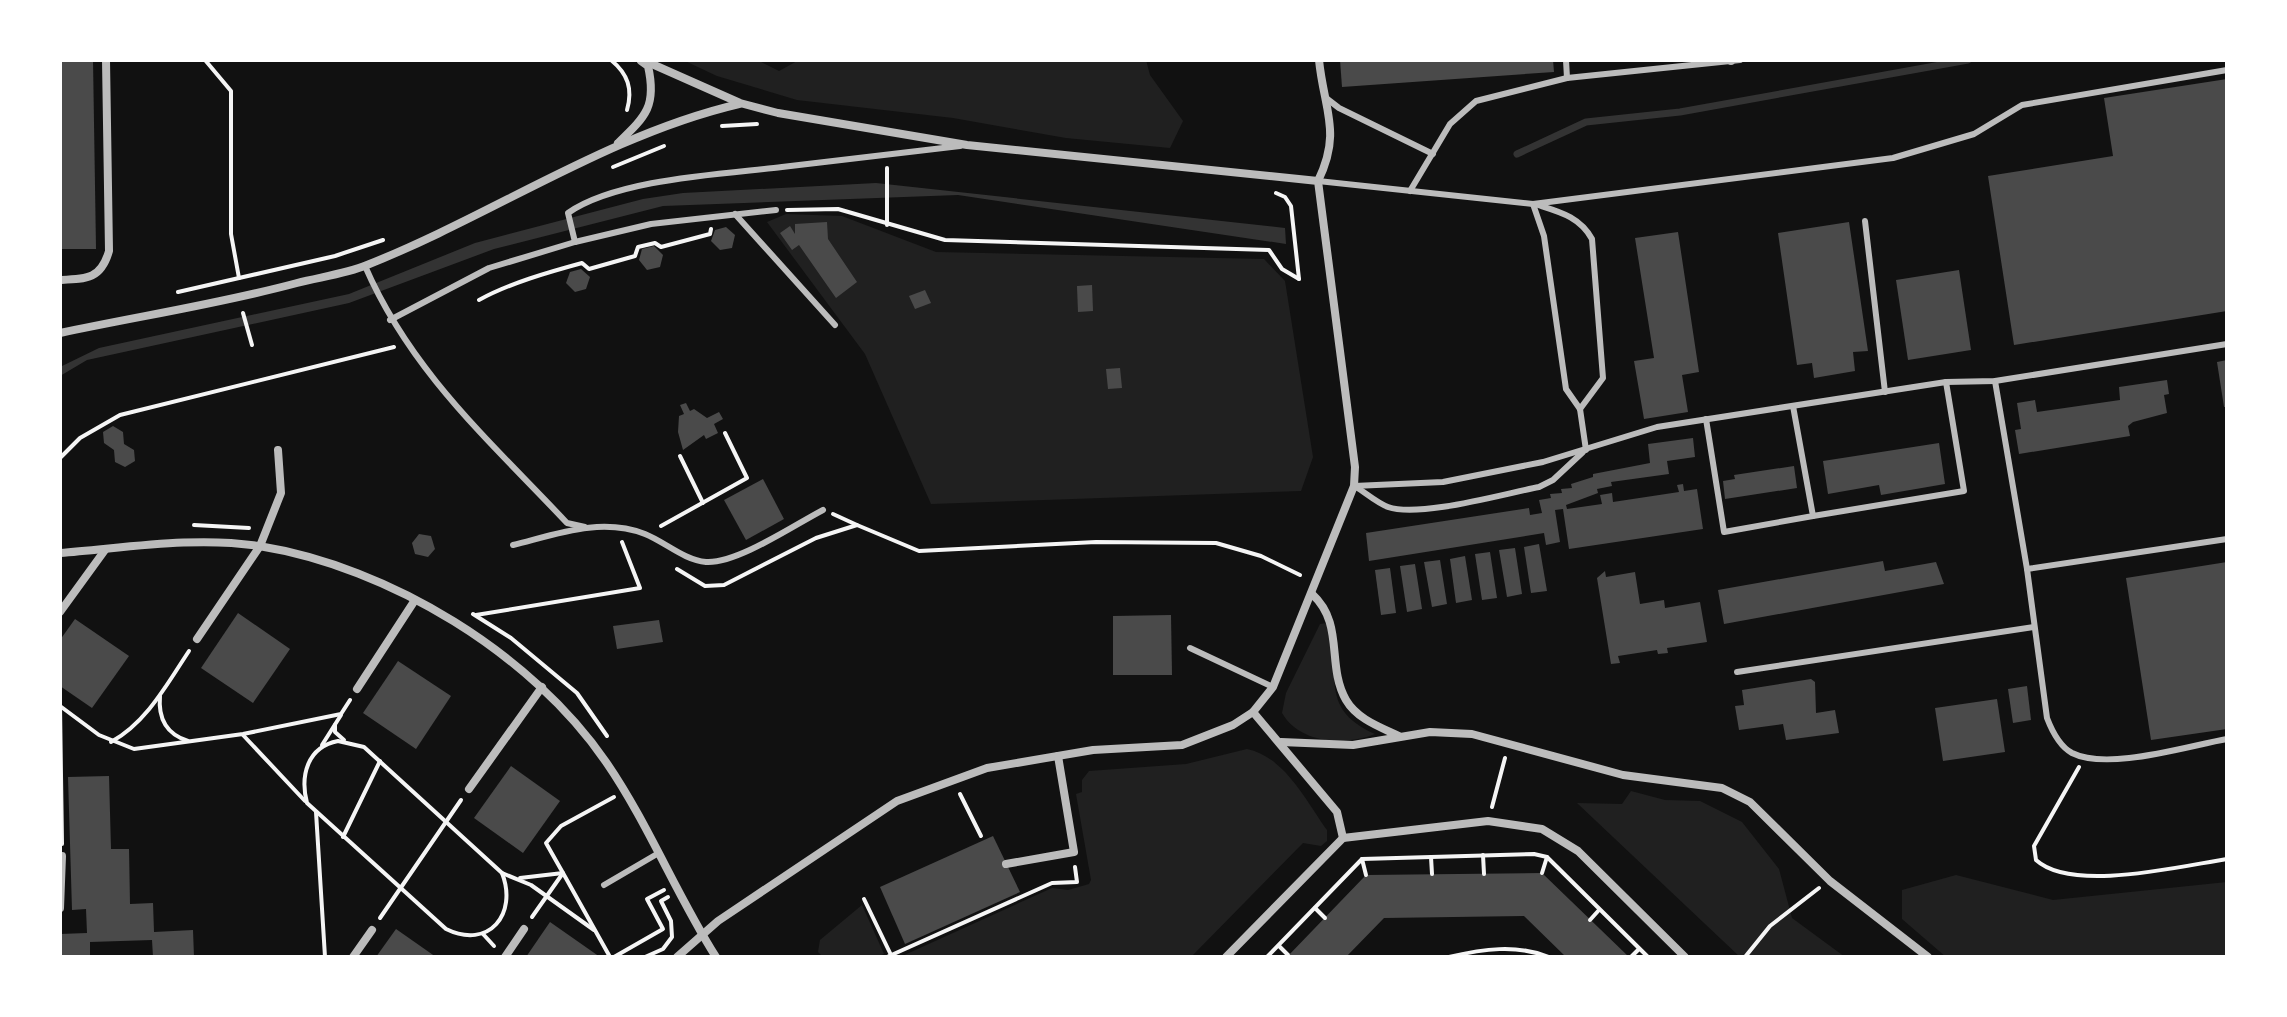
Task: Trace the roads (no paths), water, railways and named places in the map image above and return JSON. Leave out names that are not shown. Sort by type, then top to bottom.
[{"type":"street","points":[[60,280],[89,279],[104,269],[109,251],[106,60]]},
{"type":"street","points":[[641,60],[740,103],[967,145],[1266,173],[1318,181]]},
{"type":"street","points":[[615,147],[641,121],[653,101],[648,66],[641,60]]},
{"type":"street","points":[[677,957],[702,935],[897,801],[987,768],[1093,750],[1182,745],[1233,725],[1253,712],[1273,687],[1354,486],[1355,467],[1318,181],[1326,165],[1333,133],[1322,95],[1319,60]]},
{"type":"street","points":[[60,333],[242,298],[365,266],[478,216],[615,147],[674,123],[740,103]]},
{"type":"street","points":[[197,639],[260,546],[281,493],[278,450]]},
{"type":"street","points":[[60,553],[212,542],[260,546],[338,567],[415,600],[498,649],[575,718],[624,792],[716,957]]},
{"type":"street","points":[[60,612],[105,550]]},
{"type":"street","points":[[1312,594],[1329,614],[1340,683],[1347,701],[1370,722],[1400,736]]},
{"type":"street","points":[[357,689],[415,600]]},
{"type":"street","points":[[469,789],[542,687]]},
{"type":"street","points":[[1253,712],[1337,812],[1343,838]]},
{"type":"street","points":[[1281,742],[1353,745],[1430,732],[1472,734],[1623,775],[1722,788],[1762,812],[1830,881],[1928,957]]},
{"type":"street","points":[[1006,864],[1074,852],[1058,756]]},
{"type":"street","points":[[1226,957],[1343,838],[1488,821],[1542,829],[1578,851],[1685,957]]},
{"type":"street","points":[[60,908],[62,856]]},
{"type":"street","points":[[501,955],[524,929]]},
{"type":"street","points":[[353,957],[372,930]]},
{"type":"lane","points":[[1566,60],[1567,78]]},
{"type":"lane","points":[[1410,191],[1450,124],[1476,101],[1567,78],[1740,60]]},
{"type":"lane","points":[[1533,204],[1893,158],[1974,134],[2022,105],[2227,70]]},
{"type":"lane","points":[[1322,95],[1339,108],[1433,154]]},
{"type":"lane","points":[[574,240],[568,213],[581,203],[631,189],[694,177],[967,145]]},
{"type":"lane","points":[[1318,181],[1533,204],[1564,214],[1585,226],[1592,239],[1603,378],[1580,409]]},
{"type":"lane","points":[[1533,204],[1544,236],[1566,389],[1580,409],[1586,450]]},
{"type":"lane","points":[[390,320],[489,268],[574,240],[651,224],[776,210]]},
{"type":"lane","points":[[735,214],[835,325]]},
{"type":"lane","points":[[1865,221],[1885,392]]},
{"type":"lane","points":[[365,266],[378,300],[390,320],[458,412],[567,523],[585,527]]},
{"type":"lane","points":[[1354,486],[1443,482],[1586,450],[1657,427],[1946,382],[1995,381],[2227,344]]},
{"type":"lane","points":[[1995,381],[2027,569],[2047,718],[2062,744],[2070,752],[2101,761],[2227,739]]},
{"type":"lane","points":[[1706,419],[1724,532],[1964,491],[1946,382]]},
{"type":"lane","points":[[1793,406],[1813,516]]},
{"type":"lane","points":[[1354,486],[1385,506],[1405,511],[1425,508],[1539,487],[1553,480],[1586,450]]},
{"type":"lane","points":[[513,545],[585,527],[615,525],[646,534],[694,559],[708,562],[728,559],[823,510]]},
{"type":"lane","points":[[2027,569],[2227,539]]},
{"type":"lane","points":[[1737,672],[2034,627]]},
{"type":"lane","points":[[1190,648],[1273,687]]},
{"type":"lane","points":[[604,885],[657,854]]},
{"type":"waterway","points":[[1517,154],[1586,122],[1680,112],[1968,60]]}]
